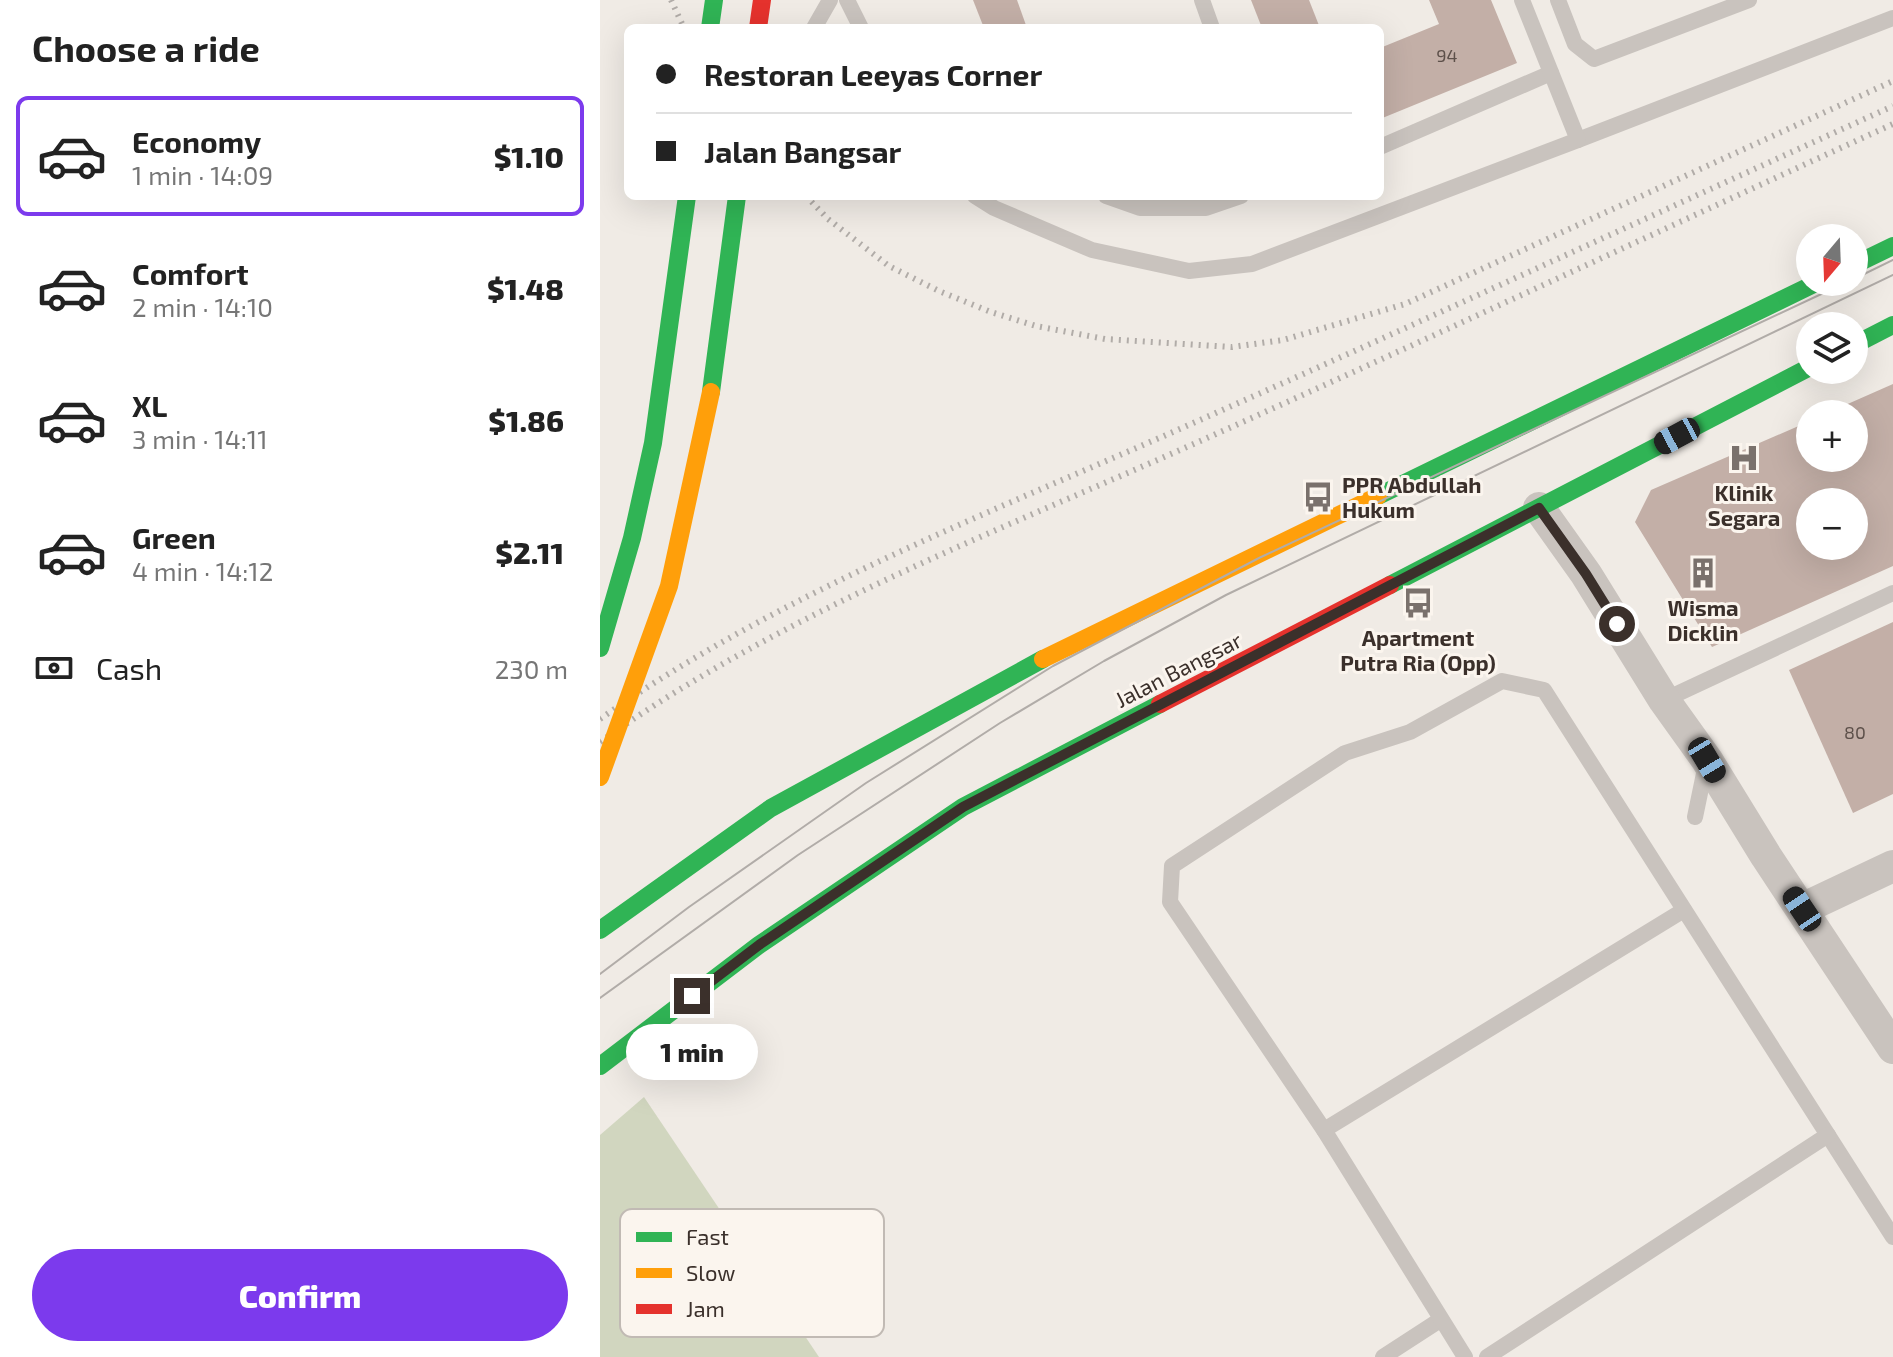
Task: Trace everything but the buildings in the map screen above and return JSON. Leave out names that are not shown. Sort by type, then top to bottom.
[{"type":"main road","points":[[711,24],[714,0]]},
{"type":"main road","points":[[759,24],[762,0]]},
{"type":"main road","points":[[600,648],[632,538],[653,443],[686,200]]},
{"type":"main road","points":[[600,777],[672,571],[710,397],[736,200]]},
{"type":"main road","points":[[1868,258],[1893,246]]},
{"type":"main road","points":[[600,930],[771,808],[1052,654],[1796,293]]},
{"type":"main road","points":[[1868,338],[1893,325]]},
{"type":"main road","name":"Jalan Bangsar","points":[[600,1066],[759,945],[963,807],[1796,374]]},
{"type":"street","points":[[1539,508],[1586,574],[1664,700],[1707,760],[1802,909],[1887,1027]]},
{"type":"street","points":[[1802,909],[1893,866]]},
{"type":"lane","points":[[816,24],[830,0]]},
{"type":"lane","points":[[847,0],[859,24]]},
{"type":"lane","points":[[1202,0],[1211,24]]},
{"type":"lane","points":[[1522,0],[1578,140]]},
{"type":"lane","points":[[1558,0],[1575,44],[1594,59],[1749,0]]},
{"type":"lane","points":[[981,200],[1092,250],[1189,271],[1252,264],[1893,18]]},
{"type":"lane","points":[[1384,145],[1551,73]]},
{"type":"lane","points":[[1117,200],[1140,208],[1206,208],[1229,200]]},
{"type":"lane","points":[[1664,700],[1893,593]]},
{"type":"lane","points":[[1465,1357],[1324,1130],[1170,902],[1172,866],[1345,753],[1410,732],[1502,681],[1544,690],[1893,1237]]},
{"type":"lane","points":[[1695,817],[1707,760]]},
{"type":"lane","points":[[1324,1130],[1684,910]]},
{"type":"lane","points":[[1487,1357],[1828,1135]]},
{"type":"lane","points":[[1383,1357],[1440,1320]]},
{"type":"green space","points":[[644,1097],[719,1209],[620,1209],[620,1337],[806,1337],[819,1357],[600,1357],[600,1135]]},
{"type":"tram line","points":[[1868,272],[1893,260]]},
{"type":"tram line","points":[[600,998],[798,855],[1000,723],[1104,661],[1226,595],[1893,275]]},
{"type":"tram line","points":[[600,974],[689,907],[866,783],[1053,666],[1259,558],[1817,296]]},
{"type":"railway","points":[[671,0],[682,24]]},
{"type":"railway","points":[[810,200],[828,219],[889,266],[991,312],[1036,326],[1105,339],[1232,347],[1283,340],[1405,304],[1893,81]]},
{"type":"railway","points":[[600,719],[740,632],[888,557],[1279,385],[1893,106]]},
{"type":"railway","points":[[600,742],[742,653],[891,577],[1285,403],[1893,124]]},
{"type":"traffic: fast","points":[[711,24],[714,0]]},
{"type":"traffic: fast","points":[[600,648],[632,538],[653,443],[686,200]]},
{"type":"traffic: fast","points":[[711,392],[736,200]]},
{"type":"traffic: fast","points":[[1868,258],[1893,246]]},
{"type":"traffic: fast","points":[[1378,496],[1796,293]]},
{"type":"traffic: fast","points":[[1868,338],[1893,325]]},
{"type":"traffic: fast","points":[[1390,585],[1796,374]]},
{"type":"traffic: fast","points":[[600,930],[771,808],[1043,659]]},
{"type":"traffic: fast","points":[[600,1066],[759,945],[963,807],[1160,704]]},
{"type":"traffic: slow","points":[[600,777],[669,586],[711,392]]},
{"type":"traffic: slow","points":[[1043,659],[1378,496]]},
{"type":"traffic: jam","points":[[759,24],[762,0]]},
{"type":"traffic: jam","points":[[1160,704],[1390,585]]},
{"type":"place","name":"Klinik Segara","points":[[1744,458]]},
{"type":"place","name":"PPR Abdullah Hukum","points":[[1318,497]]},
{"type":"place","name":"Wisma Dicklin","points":[[1703,573]]},
{"type":"place","name":"Apartment Putra Ria (Opp)","points":[[1418,603]]},
{"type":"route","points":[[692,996],[759,945],[963,807],[1539,508],[1617,624]]}]
